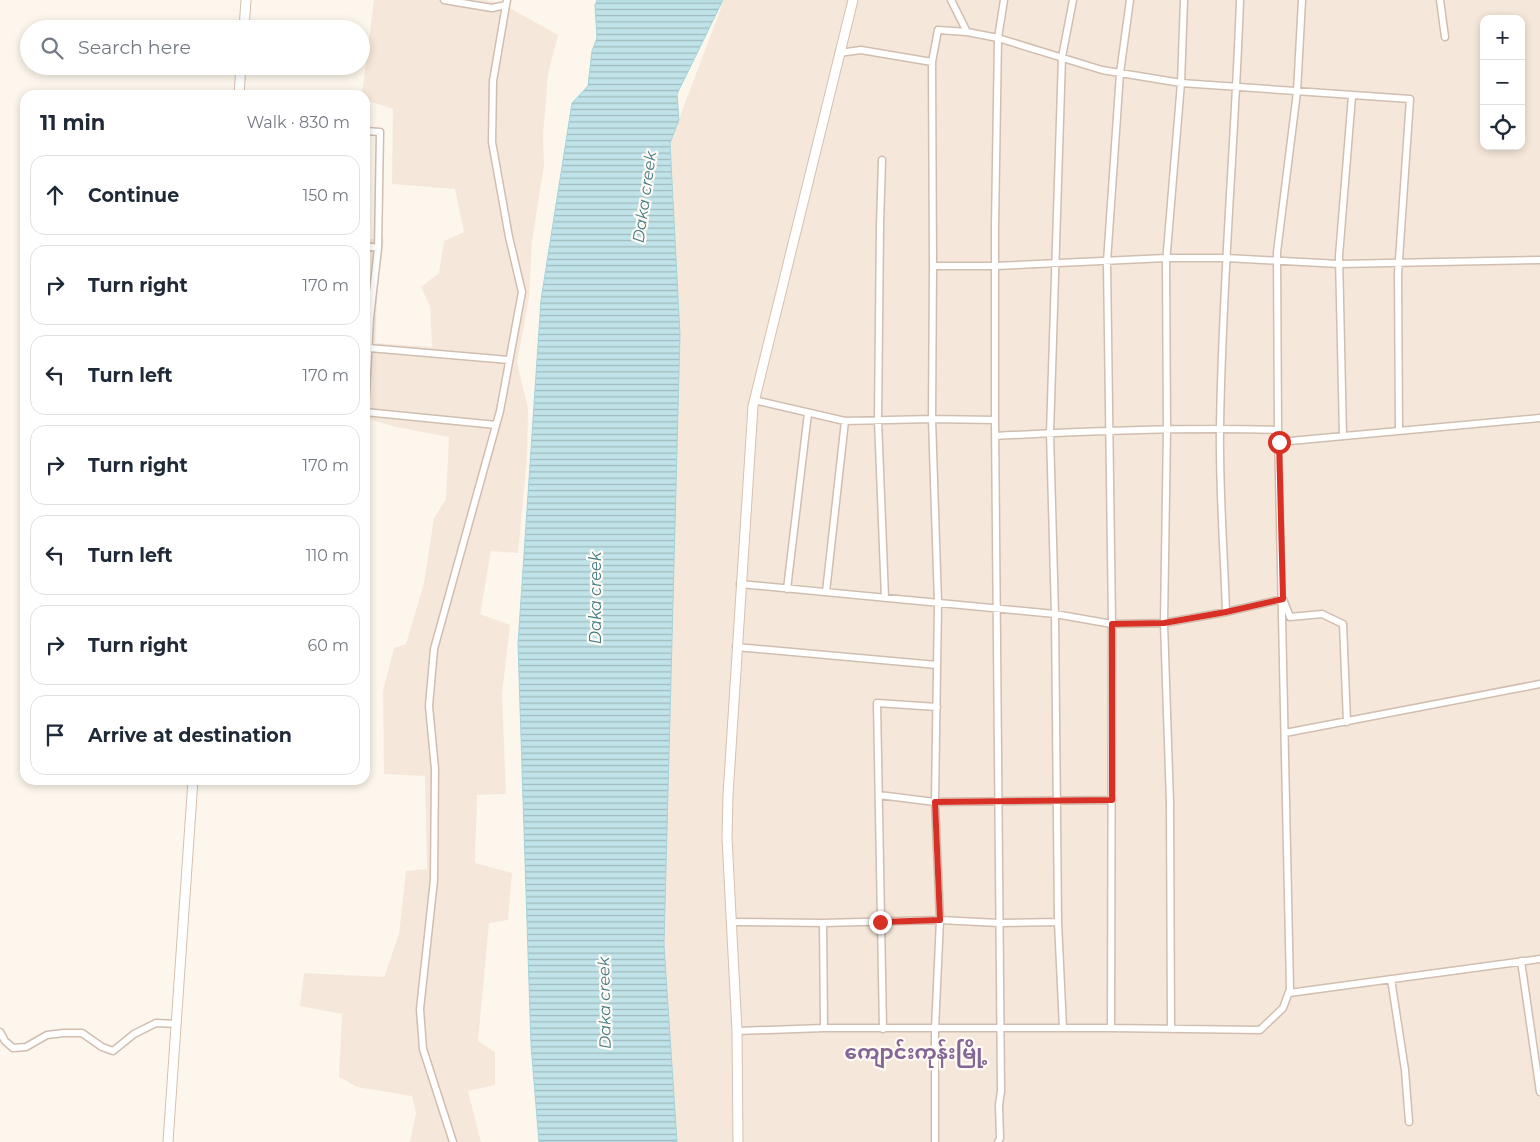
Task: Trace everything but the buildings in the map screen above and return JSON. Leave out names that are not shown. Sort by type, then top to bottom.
[{"type":"street","points":[[245,20],[246,0]]},
{"type":"street","points":[[444,0],[492,8],[506,3],[493,81],[492,142],[509,237],[522,292],[496,425],[434,650],[429,706],[435,769],[434,880],[420,1010],[423,1049],[453,1142]]},
{"type":"street","points":[[738,1142],[737,1031],[731,922],[728,812],[736,647],[754,400],[853,0]]},
{"type":"street","points":[[951,0],[967,32]]},
{"type":"street","points":[[1000,1141],[995,266],[998,38],[1004,0]]},
{"type":"street","points":[[1063,1028],[1058,922],[1055,614],[1050,433],[1062,57],[1073,0]]},
{"type":"street","points":[[1111,1028],[1112,624],[1107,262],[1120,73],[1130,0]]},
{"type":"street","points":[[1171,1028],[1170,803],[1164,623],[1167,429],[1166,258],[1181,83],[1184,0]]},
{"type":"street","points":[[1226,612],[1220,428],[1226,258],[1237,87],[1240,0]]},
{"type":"street","points":[[737,1031],[824,1028],[1171,1028],[1260,1030],[1284,1008],[1290,989],[1278,430],[1277,260],[1297,92],[1302,0]]},
{"type":"street","points":[[1440,0],[1445,37]]},
{"type":"street","points":[[935,1142],[936,1029],[940,920],[935,802],[938,603],[932,419],[932,62],[938,30],[967,32],[998,38],[1102,70],[1181,83],[1410,99],[1398,263],[1399,431]]},
{"type":"street","points":[[839,53],[861,50],[932,62]]},
{"type":"street","points":[[239,90],[240,75]]},
{"type":"street","points":[[1343,436],[1339,264],[1352,96]]},
{"type":"street","points":[[370,132],[380,132],[378,248],[370,304]]},
{"type":"street","points":[[882,160],[878,420],[885,598]]},
{"type":"street","points":[[370,247],[378,248]]},
{"type":"street","points":[[933,266],[1055,264],[1166,258],[1226,258],[1339,264],[1540,260]]},
{"type":"street","points":[[370,348],[509,360]]},
{"type":"street","points":[[754,400],[845,420],[995,420]]},
{"type":"street","points":[[370,412],[496,425]]},
{"type":"street","points":[[787,589],[808,413]]},
{"type":"street","points":[[1279,442],[1540,418]]},
{"type":"street","points":[[826,592],[845,420]]},
{"type":"street","points":[[995,436],[1108,430],[1220,428],[1278,430]]},
{"type":"street","points":[[740,584],[1055,614],[1112,624],[1164,623],[1283,599]]},
{"type":"street","points":[[1283,599],[1290,617],[1322,614],[1344,624],[1347,722]]},
{"type":"street","points":[[736,647],[937,665]]},
{"type":"street","points":[[1285,734],[1540,684]]},
{"type":"street","points":[[883,1029],[877,703],[937,707]]},
{"type":"street","points":[[168,1142],[193,785]]},
{"type":"street","points":[[879,795],[935,802],[1057,799],[1112,800]]},
{"type":"street","points":[[731,922],[823,923],[940,920],[999,923],[1058,922]]},
{"type":"street","points":[[823,923],[824,1028]]},
{"type":"street","points":[[1288,993],[1540,959]]},
{"type":"street","points":[[1521,961],[1540,1092]]},
{"type":"street","points":[[1391,979],[1405,1070],[1409,1122]]},
{"type":"street","points":[[0,1032],[4,1041],[13,1048],[26,1047],[47,1036],[64,1033],[82,1033],[102,1047],[113,1051],[134,1034],[156,1023],[177,1024]]},
{"type":"shaded area","points":[[374,0],[485,0],[501,3],[558,35],[548,74],[543,135],[544,165],[532,241],[529,297],[517,363],[528,408],[527,458],[518,553],[491,551],[480,614],[510,625],[502,694],[506,794],[477,795],[475,863],[512,873],[508,920],[489,923],[478,1041],[495,1052],[495,1085],[468,1091],[481,1142],[410,1142],[416,1113],[412,1096],[357,1087],[339,1077],[342,1014],[300,1006],[304,973],[384,977],[399,934],[406,871],[427,869],[425,776],[384,774],[383,691],[394,648],[406,644],[424,583],[434,518],[446,499],[449,437],[396,427],[370,419],[370,239],[384,239],[377,295],[375,343],[432,347],[430,306],[421,287],[439,273],[444,241],[464,232],[455,189],[392,184],[393,109],[370,102],[370,90],[363,90],[365,75],[370,75],[370,32]]},
{"type":"shaded area","points":[[724,0],[1540,0],[1540,1142],[677,1142],[664,945],[680,335],[670,143]]},
{"type":"water","name":"Daka creek","points":[[597,0],[723,0],[677,94],[679,120],[670,143],[680,335],[664,945],[677,1142],[539,1142],[531,1045],[518,644],[541,300],[572,103],[588,86],[592,51],[597,38],[595,5]]},
{"type":"district","name":"ကျောင်းကုန်းမြို့","points":[[916,1052]]},
{"type":"route","points":[[880,922],[940,920],[935,802],[1057,799],[1112,800],[1112,624],[1164,623],[1283,599],[1279,442]]}]
